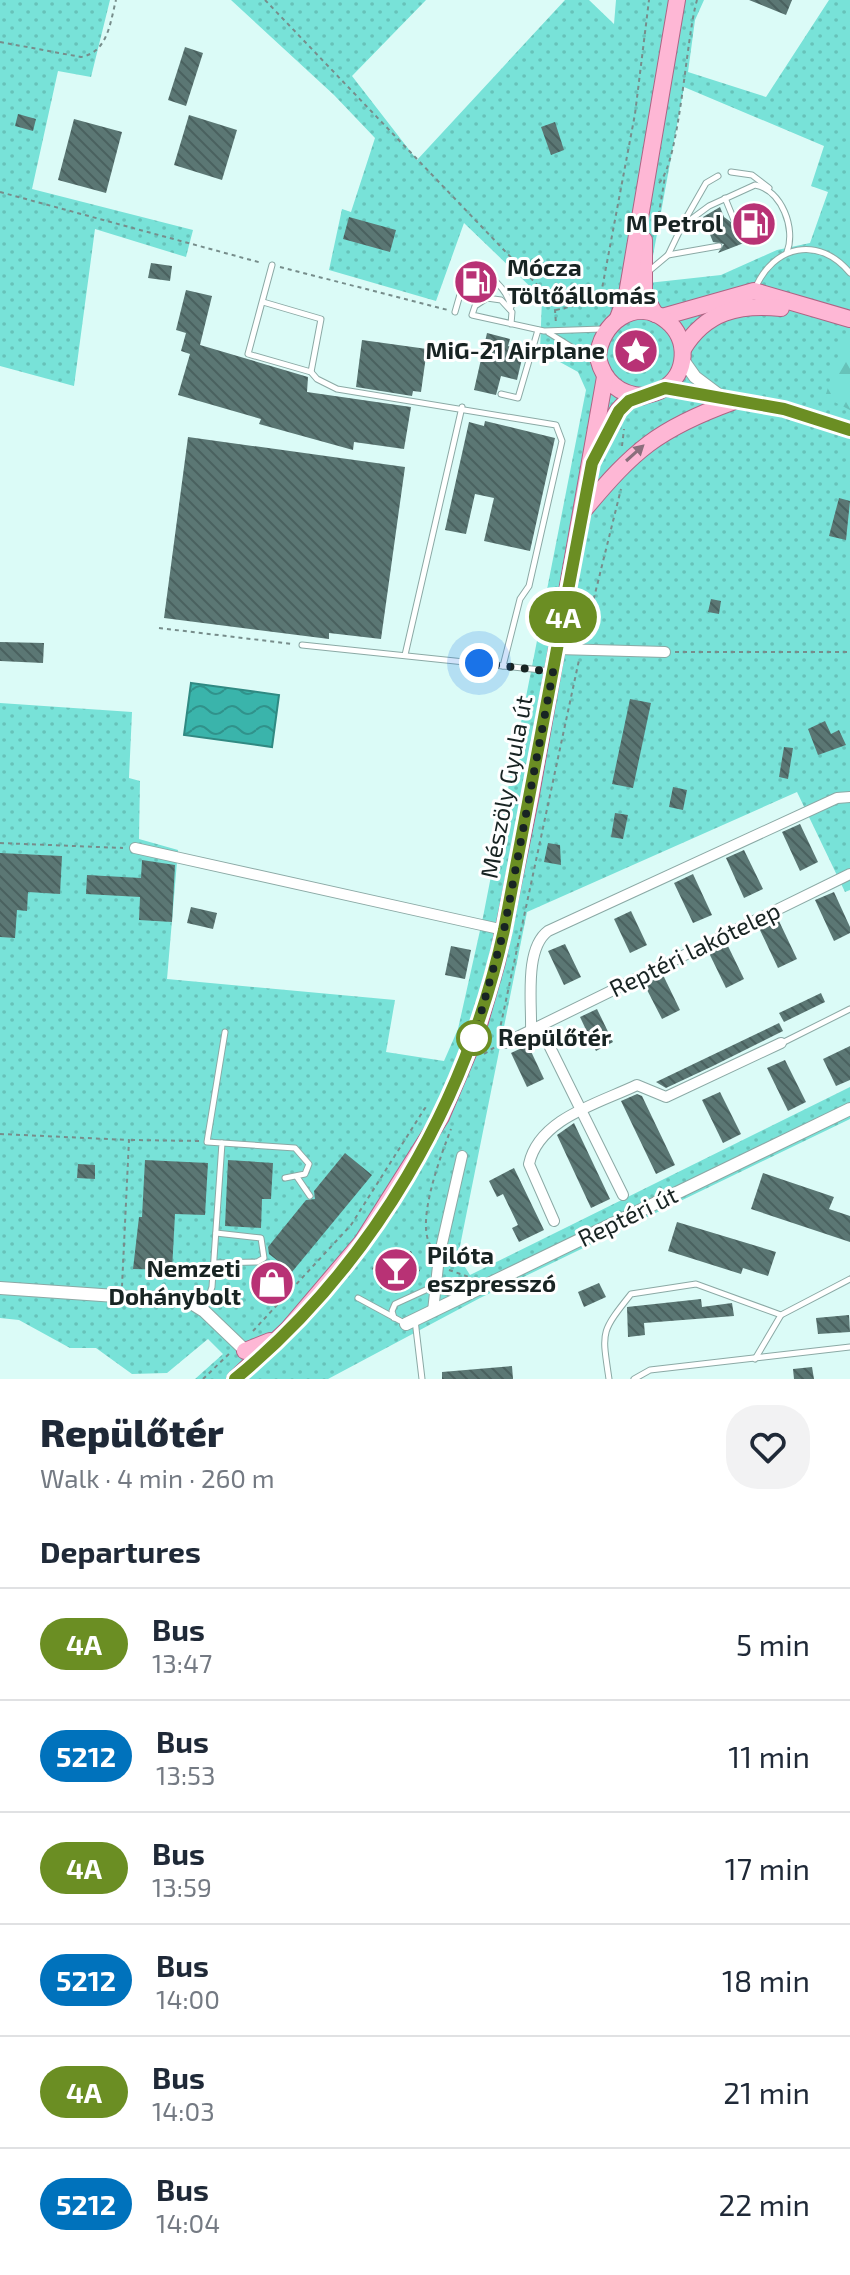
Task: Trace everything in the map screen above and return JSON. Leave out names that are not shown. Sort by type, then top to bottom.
[{"type":"main road","name":"Mészöly Gyula út","points":[[677,0],[651,188],[643,278],[644,294],[658,316],[675,328],[683,354]]},
{"type":"main road","name":"Mészöly Gyula út","points":[[247,1352],[288,1329],[362,1242],[441,1117],[477,1032],[504,930],[592,463],[603,373],[599,349],[627,294],[651,188]]},
{"type":"main road","points":[[613,323],[639,312],[658,316],[754,291],[847,318]]},
{"type":"main road","points":[[665,388],[677,376],[683,354],[702,324],[729,312],[778,307],[847,318]]},
{"type":"main road","points":[[603,373],[624,393],[643,396]]},
{"type":"main road","name":"Mészöly Gyula út","points":[[592,463],[611,420],[629,401],[665,388]]},
{"type":"main road","points":[[583,511],[630,456],[672,426],[732,402]]},
{"type":"main road","points":[[235,1379],[247,1352]]},
{"type":"street","points":[[683,354],[704,386],[732,402]]},
{"type":"street","points":[[665,388],[784,409],[850,430]]},
{"type":"street","points":[[558,649],[665,652]]},
{"type":"street","points":[[623,1195],[582,1112],[535,1029],[534,958],[537,943],[548,931],[837,798],[850,797]]},
{"type":"street","points":[[135,848],[504,930]]},
{"type":"street","name":"Reptéri lakótelep","points":[[505,1043],[850,874]]},
{"type":"street","points":[[554,1221],[530,1173],[531,1155],[546,1133],[637,1085],[666,1097],[781,1043]]},
{"type":"street","name":"Reptéri út","points":[[405,1321],[433,1311],[850,1109]]},
{"type":"street","points":[[433,1311],[439,1257],[462,1156]]},
{"type":"street","points":[[0,1288],[176,1299],[204,1311],[247,1352]]},
{"type":"lane","points":[[731,172],[758,179],[777,199],[790,231],[787,252]]},
{"type":"lane","points":[[643,278],[668,255],[706,183],[718,176]]},
{"type":"lane","points":[[682,226],[725,198],[755,185],[767,189],[777,199]]},
{"type":"lane","points":[[725,198],[734,220]]},
{"type":"lane","points":[[668,255],[719,246]]},
{"type":"lane","points":[[754,291],[770,263],[787,252],[803,248],[821,250],[837,259],[850,273]]},
{"type":"lane","points":[[272,265],[248,354],[311,372],[324,384],[337,389],[462,407],[556,425],[562,435],[529,586],[520,599],[503,666]]},
{"type":"lane","points":[[455,312],[463,279],[467,270],[473,269],[492,278],[504,291],[512,312],[511,324]]},
{"type":"lane","points":[[512,312],[501,300],[487,298],[475,306],[472,315],[556,331],[613,323]]},
{"type":"lane","points":[[263,302],[321,319],[311,372]]},
{"type":"lane","points":[[541,330],[590,356],[603,373]]},
{"type":"lane","points":[[501,394],[518,398],[541,330]]},
{"type":"lane","points":[[405,655],[462,407]]},
{"type":"lane","points":[[302,645],[553,672]]},
{"type":"lane","points":[[781,1043],[850,1009]]},
{"type":"lane","points":[[225,1032],[207,1142],[295,1148],[309,1164],[305,1174],[285,1178]]},
{"type":"lane","points":[[204,1311],[212,1287],[222,1143]]},
{"type":"lane","points":[[297,1177],[310,1196]]},
{"type":"lane","points":[[214,1263],[257,1262],[264,1258],[265,1248],[261,1238],[216,1233]]},
{"type":"lane","points":[[755,1359],[781,1315],[850,1279]]},
{"type":"lane","points":[[609,1379],[603,1339],[606,1325],[631,1294],[696,1284],[781,1315]]},
{"type":"lane","points":[[422,1379],[405,1321],[392,1311],[395,1304],[430,1288],[464,1296]]},
{"type":"lane","points":[[358,1298],[405,1321]]},
{"type":"lane","points":[[634,1379],[650,1370],[850,1347]]},
{"type":"path","points":[[0,42],[81,57],[90,55],[102,45],[116,0]]},
{"type":"path","points":[[265,0],[545,293],[555,310],[556,331]]},
{"type":"path","points":[[555,310],[587,303],[601,294],[635,114],[649,0]]},
{"type":"path","points":[[655,238],[697,0]]},
{"type":"path","points":[[651,188],[665,177]]},
{"type":"path","points":[[0,192],[455,312]]},
{"type":"path","points":[[624,429],[622,449],[630,456]]},
{"type":"path","points":[[483,1055],[496,1046],[581,650],[623,481]]},
{"type":"path","points":[[159,628],[302,645]]},
{"type":"path","points":[[665,652],[850,652]]},
{"type":"path","points":[[0,843],[135,848]]},
{"type":"path","points":[[203,1379],[247,1352],[351,1225],[425,1108]]},
{"type":"path","points":[[439,1257],[425,1230],[438,1163],[452,1124]]},
{"type":"path","points":[[0,1134],[207,1142]]},
{"type":"path","points":[[121,1295],[129,1140]]},
{"type":"green space","points":[[0,0],[110,0],[91,77],[58,71],[32,189],[193,230],[186,257],[95,229],[74,386],[0,366]]},
{"type":"green space","points":[[231,0],[426,0],[352,76],[417,160],[565,0],[589,0],[614,24],[616,0],[704,0],[695,20],[688,72],[766,97],[829,0],[850,0],[850,890],[845,892],[797,792],[527,912],[458,1256],[470,1275],[850,1087],[850,1119],[480,1298],[328,1379],[195,1379],[223,1354],[208,1339],[167,1373],[132,1374],[96,1348],[70,1348],[19,1320],[0,1318],[0,703],[132,712],[129,778],[140,781],[139,839],[178,850],[167,979],[395,1000],[386,1052],[444,1061],[458,1029],[483,917],[586,390],[578,372],[540,351],[542,298],[464,223],[436,301],[329,270],[342,209],[351,212],[375,138],[334,95]],"holes":[[[684,87],[824,146],[811,186],[828,192],[810,243],[777,250],[721,275],[648,283]]]},
{"type":"green space","points":[[843,341],[850,343],[850,410],[825,397]]},
{"type":"water","points":[[191,683],[279,695],[272,747],[184,735]]},
{"type":"building","points":[[749,0],[792,0],[786,15]]},
{"type":"building","points":[[185,47],[203,53],[186,106],[168,100]]},
{"type":"building","points":[[18,114],[36,119],[33,131],[15,126]]},
{"type":"building","points":[[189,115],[237,130],[222,180],[174,165]]},
{"type":"building","points":[[74,119],[122,132],[106,193],[58,180]]},
{"type":"building","points":[[555,122],[564,150],[551,155],[541,127]]},
{"type":"building","points":[[759,206],[770,233],[718,253],[724,244],[713,242],[703,217],[720,207],[724,217],[735,225],[739,222],[738,214]]},
{"type":"building","points":[[349,217],[396,230],[390,252],[343,239]]},
{"type":"building","points":[[151,263],[172,266],[170,281],[148,278]]},
{"type":"building","name":"Mócza Töltőállomás","points":[[472,275],[483,279],[480,290],[468,287]]},
{"type":"building","points":[[186,290],[212,296],[200,345],[308,377],[307,392],[411,407],[404,449],[354,442],[353,450],[259,424],[261,419],[178,395],[190,354],[181,351],[186,333],[176,330]]},
{"type":"building","points":[[487,333],[510,339],[508,346],[524,350],[517,380],[501,376],[496,395],[474,390]]},
{"type":"building","points":[[362,340],[427,349],[421,392],[413,391],[412,396],[356,387]]},
{"type":"building","points":[[485,421],[555,438],[530,551],[484,541],[494,498],[475,494],[466,534],[445,530],[469,422],[484,426]]},
{"type":"building","points":[[188,437],[405,467],[381,639],[329,633],[329,639],[164,618]]},
{"type":"building","points":[[839,498],[850,501],[846,540],[829,536]]},
{"type":"building","points":[[711,599],[721,601],[719,614],[708,612]]},
{"type":"building","points":[[0,642],[44,643],[43,663],[0,661]]},
{"type":"building","points":[[630,699],[651,703],[633,788],[612,784]]},
{"type":"building","points":[[825,721],[831,734],[839,730],[846,745],[818,755],[808,729]]},
{"type":"building","points":[[784,747],[793,748],[788,779],[779,777]]},
{"type":"building","points":[[673,787],[687,790],[683,810],[669,807]]},
{"type":"building","points":[[615,813],[628,815],[623,839],[611,837]]},
{"type":"building","points":[[800,824],[818,862],[800,871],[782,832]]},
{"type":"building","points":[[548,843],[560,845],[561,865],[544,862]]},
{"type":"building","points":[[744,850],[763,889],[744,898],[726,858]]},
{"type":"building","points":[[0,853],[62,856],[60,894],[28,892],[27,911],[17,910],[15,938],[0,937]]},
{"type":"building","points":[[142,860],[175,865],[172,922],[139,920],[140,897],[86,894],[87,875],[141,878]]},
{"type":"building","points":[[693,874],[712,915],[693,923],[674,883]]},
{"type":"building","points":[[834,892],[850,933],[834,941],[815,900]]},
{"type":"building","points":[[191,907],[217,913],[213,929],[187,923]]},
{"type":"building","points":[[631,911],[647,945],[630,953],[614,919]]},
{"type":"building","points":[[778,919],[797,959],[778,968],[759,928]]},
{"type":"building","points":[[565,944],[581,977],[564,985],[548,951]]},
{"type":"building","points":[[727,944],[744,979],[726,988],[709,953]]},
{"type":"building","points":[[451,946],[471,950],[465,979],[445,975]]},
{"type":"building","points":[[663,975],[680,1010],[662,1019],[644,984]]},
{"type":"building","points":[[821,993],[825,1002],[784,1022],[779,1013]]},
{"type":"building","points":[[597,1009],[613,1042],[596,1051],[580,1017]]},
{"type":"building","points":[[779,1023],[783,1031],[713,1066],[666,1088],[656,1082]]},
{"type":"building","points":[[528,1045],[544,1079],[527,1087],[511,1053]]},
{"type":"building","points":[[850,1046],[850,1080],[836,1086],[823,1059]]},
{"type":"building","points":[[785,1060],[806,1102],[788,1111],[767,1068]]},
{"type":"building","points":[[720,1092],[741,1134],[723,1143],[702,1100]]},
{"type":"building","points":[[637,1094],[642,1096],[675,1165],[656,1174],[621,1101]]},
{"type":"building","points":[[574,1123],[610,1199],[591,1208],[557,1135]]},
{"type":"building","points":[[345,1153],[372,1175],[292,1272],[269,1254],[268,1247],[306,1200],[315,1199],[314,1191]]},
{"type":"building","points":[[145,1160],[208,1163],[205,1215],[175,1214],[172,1270],[133,1269],[139,1217],[142,1217]]},
{"type":"building","points":[[228,1160],[273,1163],[271,1199],[262,1199],[261,1228],[225,1226]]},
{"type":"building","points":[[78,1164],[95,1165],[95,1179],[77,1178]]},
{"type":"building","points":[[514,1168],[544,1230],[519,1242],[512,1228],[518,1225],[503,1194],[497,1197],[489,1181]]},
{"type":"building","points":[[763,1173],[834,1197],[829,1209],[850,1216],[850,1242],[751,1209]]},
{"type":"building","points":[[677,1222],[776,1252],[768,1276],[743,1268],[741,1274],[668,1251]]},
{"type":"building","name":"Pilóta eszpresszó","points":[[411,1251],[420,1271],[381,1289],[372,1268]]},
{"type":"building","points":[[599,1283],[606,1297],[584,1307],[578,1292]]},
{"type":"building","points":[[701,1299],[702,1307],[732,1303],[734,1316],[644,1323],[645,1335],[628,1337],[627,1307]]},
{"type":"building","points":[[849,1315],[850,1332],[818,1334],[816,1318]]},
{"type":"building","points":[[512,1366],[513,1379],[442,1379],[442,1372]]},
{"type":"building","points":[[812,1367],[814,1379],[794,1379],[793,1369]]},
{"type":"bus line","name":"4A","points":[[235,1379],[288,1329],[338,1275],[388,1206],[441,1117],[477,1032],[504,930],[588,481],[592,463],[611,420],[629,401],[665,388],[784,409],[850,430]]},
{"type":"place","name":"M Petrol","points":[[754,224]]},
{"type":"place","name":"Mócza Töltőállomás","points":[[476,282]]},
{"type":"place","name":"MiG-21 Airplane","points":[[636,351]]},
{"type":"place","name":"Repülőtér","points":[[474,1038]]},
{"type":"place","name":"Pilóta eszpresszó","points":[[396,1270]]},
{"type":"place","name":"Nemzeti Dohánybolt","points":[[272,1283]]},
{"type":"route","points":[[474,1038],[488,998],[504,930],[553,672],[479,663]]}]
